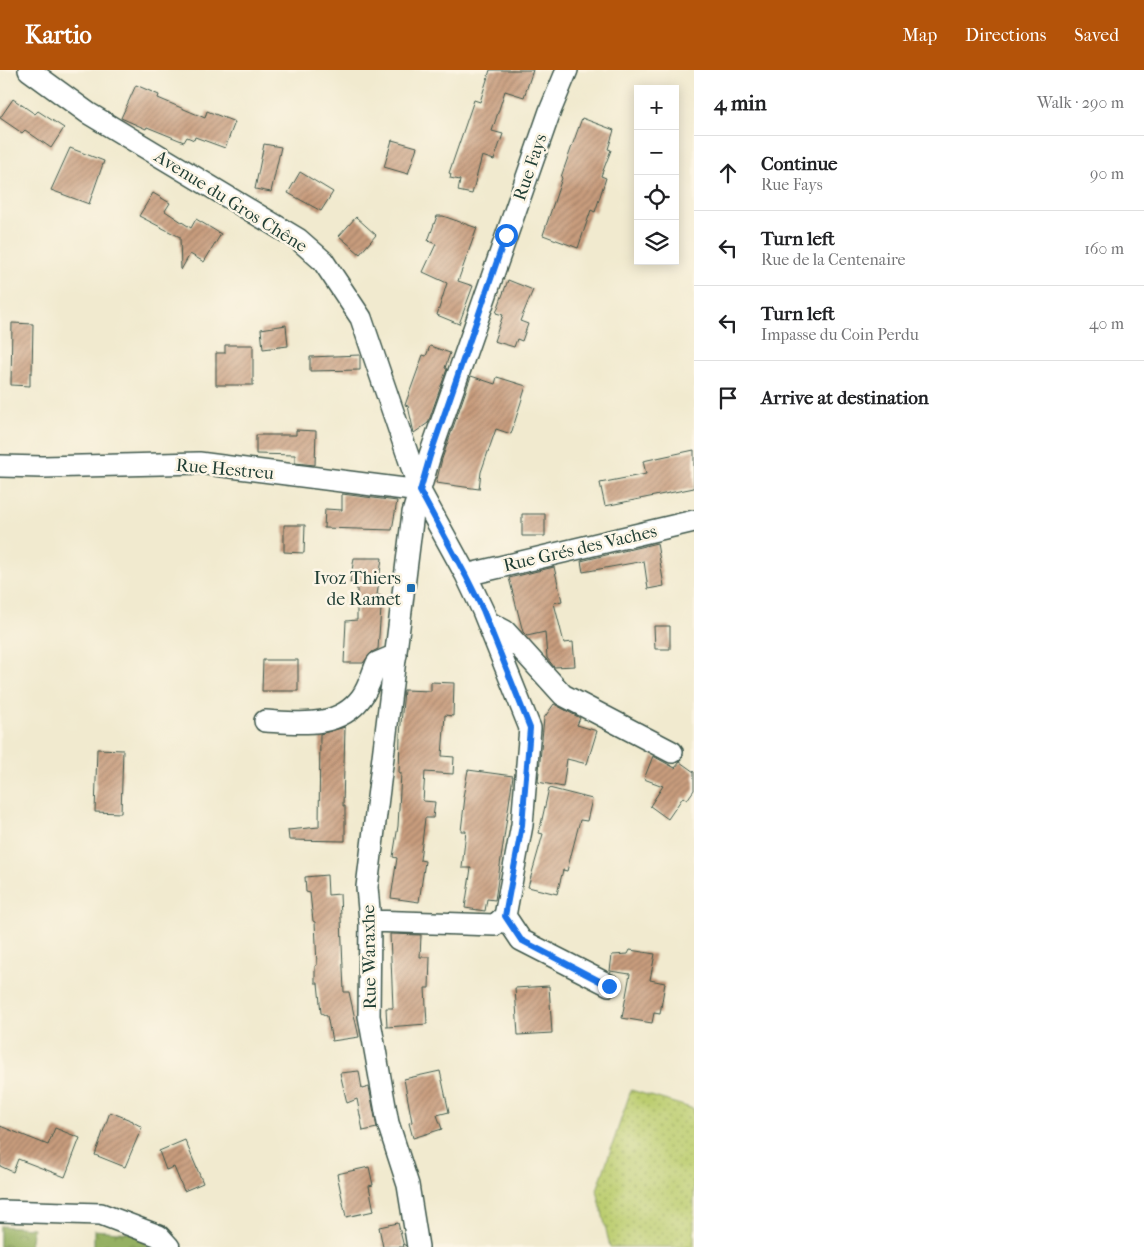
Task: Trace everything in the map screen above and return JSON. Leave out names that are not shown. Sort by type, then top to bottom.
[{"type":"street","name":"Avenue du Gros Chêne","points":[[29,70],[88,113],[298,239],[323,261],[361,318],[420,491],[466,576],[488,622],[530,728],[522,825],[505,916]]},
{"type":"street","name":"Rue Fays","points":[[395,660],[413,513],[433,446],[550,111],[567,70]]},
{"type":"street","name":"Rue Hestreu","points":[[0,466],[43,467],[199,463],[420,491]]},
{"type":"street","name":"Rue Grés des Vaches","points":[[466,576],[694,521]]},
{"type":"street","points":[[488,622],[505,631],[563,695],[672,752]]},
{"type":"street","points":[[265,721],[303,723],[330,720],[349,712],[363,696],[377,663],[395,660]]},
{"type":"street","name":"Rue Waraxhe","points":[[395,660],[367,887],[370,921],[369,1016],[388,1123],[408,1185],[418,1247]]},
{"type":"street","points":[[370,921],[495,925],[505,916],[521,940],[609,986]]},
{"type":"street","points":[[0,1211],[102,1214],[159,1236],[169,1247]]},
{"type":"green space","points":[[631,1090],[694,1109],[694,1247],[610,1247],[597,1190]]},
{"type":"green space","points":[[0,1226],[33,1228],[30,1247],[0,1247]]},
{"type":"green space","points":[[94,1230],[132,1233],[151,1247],[94,1247]]},
{"type":"building","points":[[490,70],[533,70],[524,97],[505,91],[492,131],[503,134],[494,160],[482,156],[472,194],[458,191],[460,180],[450,178],[451,174],[449,173],[474,100],[480,102]]},
{"type":"building","points":[[136,85],[159,95],[158,98],[205,118],[207,111],[235,122],[225,148],[195,137],[194,140],[187,137],[184,142],[121,118]]},
{"type":"building","points":[[13,99],[35,114],[38,111],[64,128],[51,148],[25,130],[22,133],[0,118]]},
{"type":"building","points":[[582,118],[614,130],[608,149],[611,150],[601,176],[606,178],[595,212],[591,210],[578,248],[543,235]]},
{"type":"building","points":[[392,140],[417,147],[408,174],[384,167]]},
{"type":"building","points":[[264,144],[281,147],[271,192],[255,189]]},
{"type":"building","points":[[70,148],[104,161],[89,204],[51,190]]},
{"type":"building","points":[[300,172],[333,192],[321,211],[288,193]]},
{"type":"building","points":[[153,193],[170,203],[165,211],[191,228],[196,219],[221,234],[204,262],[190,254],[181,270],[180,237],[139,216]]},
{"type":"building","points":[[437,216],[443,216],[477,228],[458,281],[473,286],[459,324],[437,315],[447,283],[423,272],[436,244],[428,241]]},
{"type":"building","points":[[356,217],[376,235],[360,254],[339,236]]},
{"type":"building","points":[[508,280],[533,290],[520,321],[528,324],[522,341],[517,339],[514,347],[494,341],[503,315],[496,313]]},
{"type":"building","points":[[12,323],[33,324],[30,386],[11,385]]},
{"type":"building","points":[[286,325],[288,346],[263,349],[261,329]]},
{"type":"building","points":[[225,345],[253,345],[253,385],[216,385],[216,353],[225,353]]},
{"type":"building","points":[[430,346],[450,353],[445,368],[447,369],[428,423],[414,433],[408,406],[405,405],[423,355],[426,356]]},
{"type":"building","points":[[360,355],[360,370],[310,371],[310,357]]},
{"type":"building","points":[[471,376],[495,384],[497,377],[526,386],[511,434],[496,429],[481,472],[479,489],[436,483],[442,459]]},
{"type":"building","points":[[296,430],[316,431],[315,465],[295,463],[295,455],[256,454],[256,435],[296,435]]},
{"type":"building","points":[[694,450],[694,488],[605,506],[600,483],[646,474],[643,461]]},
{"type":"building","points":[[342,494],[397,501],[392,530],[324,528],[325,509],[342,510]]},
{"type":"building","points":[[522,514],[545,514],[545,536],[522,536]]},
{"type":"building","points":[[284,525],[305,525],[304,553],[284,552]]},
{"type":"building","points":[[657,543],[664,586],[648,589],[644,561],[583,572],[581,561]]},
{"type":"building","points":[[354,558],[382,558],[377,595],[382,596],[378,649],[372,652],[363,663],[344,663],[346,621],[357,620],[357,583],[350,583]]},
{"type":"building","points":[[554,567],[562,601],[554,603],[564,643],[573,642],[575,666],[554,667],[547,658],[545,632],[527,636],[523,632],[509,578]]},
{"type":"building","points":[[654,626],[670,626],[670,649],[655,649]]},
{"type":"building","points":[[263,660],[298,660],[298,691],[262,691]]},
{"type":"building","points":[[431,682],[454,683],[453,716],[445,715],[442,756],[454,757],[453,774],[425,772],[423,801],[435,802],[433,818],[425,818],[420,860],[425,861],[419,902],[391,898],[397,858],[393,857],[398,826],[401,773],[399,773],[400,735],[404,690],[431,691]]},
{"type":"building","points":[[554,704],[580,718],[577,725],[597,731],[587,764],[567,759],[563,787],[538,782],[544,718]]},
{"type":"building","points":[[345,727],[343,806],[345,806],[345,841],[289,840],[288,830],[319,827],[320,734]]},
{"type":"building","points":[[97,749],[123,750],[121,813],[95,812]]},
{"type":"building","points":[[653,756],[675,768],[680,762],[694,772],[694,790],[687,800],[683,797],[668,819],[650,806],[663,786],[644,779]]},
{"type":"building","points":[[468,770],[513,776],[495,900],[487,899],[485,911],[465,908],[471,868],[462,868],[466,831],[461,831],[465,797],[463,797]]},
{"type":"building","points":[[549,788],[592,799],[587,821],[580,820],[567,871],[563,870],[557,894],[528,887],[543,834],[539,833]]},
{"type":"building","points":[[327,875],[328,895],[340,894],[344,992],[349,992],[359,1037],[332,1041],[327,1016],[321,1013],[318,983],[315,983],[315,966],[317,965],[315,922],[313,921],[310,893],[306,892],[305,877]]},
{"type":"building","points":[[390,934],[421,935],[420,957],[430,957],[429,988],[425,988],[427,1024],[387,1027],[386,1008],[393,1008]]},
{"type":"building","points":[[630,950],[655,954],[650,980],[665,983],[660,1014],[654,1013],[652,1023],[622,1018],[630,974],[610,971],[612,955],[628,954]]},
{"type":"building","points":[[549,986],[552,1033],[518,1035],[515,988]]},
{"type":"building","points":[[359,1071],[362,1089],[369,1087],[377,1128],[363,1131],[357,1099],[347,1103],[340,1073]]},
{"type":"building","points":[[440,1071],[449,1112],[437,1115],[442,1129],[413,1138],[409,1123],[412,1122],[404,1079]]},
{"type":"building","points":[[110,1112],[133,1121],[142,1127],[125,1167],[95,1155]]},
{"type":"building","points":[[0,1126],[48,1145],[55,1128],[80,1138],[65,1177],[18,1159],[13,1172],[0,1166]]},
{"type":"building","points":[[185,1140],[203,1183],[184,1191],[174,1167],[166,1170],[159,1151]]},
{"type":"building","points":[[369,1167],[373,1185],[369,1186],[374,1211],[346,1217],[337,1174]]},
{"type":"building","points":[[398,1223],[404,1247],[383,1247],[379,1227]]},
{"type":"place","name":"Ivoz Thiers de Ramet","points":[[411,588]]},
{"type":"route","points":[[506,235],[430,456],[420,491],[483,610],[530,728],[522,825],[505,916],[521,940],[609,986]]}]
